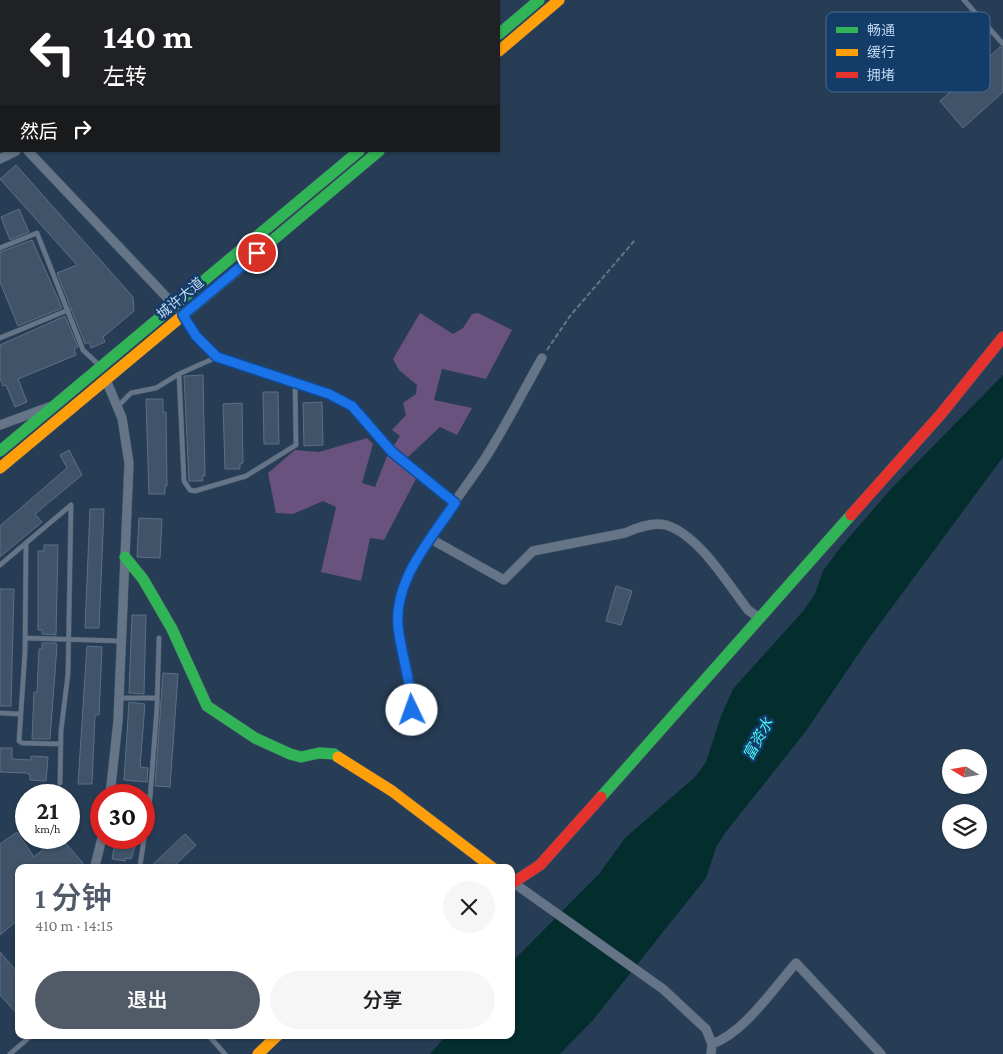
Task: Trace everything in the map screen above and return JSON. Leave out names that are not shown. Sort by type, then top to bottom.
[{"type":"street","points":[[500,33],[539,0]]},
{"type":"street","points":[[500,50],[559,0]]},
{"type":"street","points":[[0,159],[14,152]]},
{"type":"street","points":[[29,152],[174,306]]},
{"type":"street","name":"城许大道","points":[[0,451],[358,152]]},
{"type":"street","name":"城许大道","points":[[0,468],[378,152]]},
{"type":"street","points":[[515,880],[540,865],[941,414],[1003,337]]},
{"type":"street","points":[[409,730],[412,710],[411,689],[399,634],[399,602],[409,574],[483,461],[542,358]]},
{"type":"street","points":[[106,380],[118,406],[124,429],[129,463],[119,698],[111,784]]},
{"type":"street","points":[[0,425],[55,405]]},
{"type":"street","points":[[431,539],[504,580],[533,551],[625,533],[639,527],[664,525],[695,543],[748,610],[759,618]]},
{"type":"street","points":[[125,557],[142,579],[172,629],[207,706],[255,738],[290,754],[301,757],[319,753],[334,754],[392,791],[488,864]]},
{"type":"street","points":[[96,864],[99,849]]},
{"type":"street","points":[[515,884],[663,989],[706,1029],[712,1044],[710,1054]]},
{"type":"street","points":[[712,1044],[725,1038],[738,1028],[796,963],[881,1054]]},
{"type":"street","points":[[258,1054],[274,1039]]},
{"type":"lane","points":[[964,0],[975,12]]},
{"type":"lane","points":[[990,29],[1003,44]]},
{"type":"lane","points":[[0,248],[37,232],[83,350],[101,367]]},
{"type":"lane","points":[[0,338],[68,310]]},
{"type":"lane","points":[[183,315],[196,336],[217,357],[329,394],[352,406],[392,452],[455,503]]},
{"type":"lane","points":[[118,406],[131,393],[156,388],[179,374],[217,357]]},
{"type":"lane","points":[[179,374],[184,481],[190,490],[195,491],[246,476],[296,444],[295,383]]},
{"type":"lane","points":[[0,565],[71,504],[68,639],[60,782]]},
{"type":"lane","points":[[26,543],[25,638],[18,741],[22,743],[61,744]]},
{"type":"lane","points":[[25,638],[121,641]]},
{"type":"lane","points":[[151,784],[159,638]]},
{"type":"lane","points":[[119,698],[157,698]]},
{"type":"lane","points":[[0,713],[20,714]]},
{"type":"lane","points":[[140,864],[142,849]]},
{"type":"lane","points":[[10,1054],[27,1039]]},
{"type":"lane","points":[[212,1039],[225,1054]]},
{"type":"path","points":[[542,358],[570,316],[635,240]]},
{"type":"shaded area","points":[[420,313],[453,334],[463,328],[472,314],[478,313],[512,330],[486,379],[442,369],[434,400],[472,408],[457,435],[440,427],[408,457],[402,466],[417,477],[384,540],[370,538],[361,581],[321,572],[336,507],[323,501],[293,514],[276,513],[268,473],[295,450],[319,452],[367,438],[373,444],[362,483],[375,487],[387,456],[400,436],[392,430],[406,415],[403,403],[416,394],[417,385],[399,370],[393,359]]},
{"type":"water","name":"富资水","points":[[1003,375],[1003,457],[870,637],[806,731],[725,833],[716,847],[706,878],[593,1020],[560,1054],[430,1054],[443,1039],[515,1039],[515,959],[599,874],[625,838],[696,776],[706,762],[721,716],[733,689],[804,610],[815,594],[823,571],[840,548],[891,489]]},
{"type":"building","points":[[1000,47],[1003,48],[1003,92],[963,128],[940,101],[950,92],[990,92],[990,56]]},
{"type":"building","points":[[16,165],[133,297],[134,311],[103,337],[105,342],[91,348],[89,342],[85,344],[57,273],[77,265],[0,179]]},
{"type":"building","points":[[19,209],[29,232],[10,240],[1,217]]},
{"type":"building","points":[[32,240],[62,308],[18,326],[0,282],[0,252]]},
{"type":"building","points":[[65,316],[78,347],[74,349],[76,355],[18,379],[27,402],[15,407],[6,385],[3,386],[0,378],[0,345]]},
{"type":"building","points":[[203,375],[205,476],[202,476],[203,481],[189,481],[184,376]]},
{"type":"building","points":[[263,392],[278,392],[279,444],[264,444]]},
{"type":"building","points":[[146,399],[163,399],[163,412],[166,412],[167,486],[165,486],[165,494],[149,494]]},
{"type":"building","points":[[322,402],[323,445],[304,446],[303,403]]},
{"type":"building","points":[[242,403],[243,463],[240,464],[240,469],[225,469],[223,404]]},
{"type":"building","points":[[69,450],[82,475],[35,514],[42,522],[0,557],[0,526],[67,468],[60,455]]},
{"type":"building","points":[[90,509],[104,509],[99,628],[85,628]]},
{"type":"building","points":[[139,518],[162,519],[160,558],[137,557]]},
{"type":"building","points":[[44,545],[58,545],[56,635],[42,634],[42,630],[38,630],[38,551],[44,551]]},
{"type":"building","points":[[616,586],[632,591],[621,625],[606,621]]},
{"type":"building","points":[[0,589],[14,589],[11,706],[0,706]]},
{"type":"building","points":[[132,615],[146,615],[144,694],[129,693]]},
{"type":"building","points":[[42,643],[56,643],[57,646],[50,739],[32,739],[34,692],[37,692],[39,649],[42,649]]},
{"type":"building","points":[[87,646],[102,647],[99,715],[95,715],[92,784],[78,784]]},
{"type":"building","points":[[163,673],[178,674],[170,787],[155,786]]},
{"type":"building","points":[[129,702],[145,704],[140,767],[148,768],[147,782],[124,780]]},
{"type":"building","points":[[0,748],[12,748],[12,759],[31,760],[31,756],[48,757],[46,781],[30,780],[30,775],[26,773],[0,772]]},
{"type":"building","points":[[15,833],[15,849],[29,849],[34,857],[44,849],[71,849],[82,864],[15,864],[15,922],[0,935],[0,844]]},
{"type":"building","points":[[185,834],[196,845],[176,864],[153,864]]},
{"type":"building","points":[[114,849],[134,849],[131,859],[125,858],[125,861],[112,859]]},
{"type":"building","points":[[0,952],[15,969],[15,1012],[0,995]]},
{"type":"traffic: fast","points":[[500,33],[539,0]]},
{"type":"traffic: fast","points":[[0,451],[358,152]]},
{"type":"traffic: fast","points":[[236,271],[378,152]]},
{"type":"traffic: fast","points":[[601,797],[851,515]]},
{"type":"traffic: fast","points":[[125,557],[143,579],[172,629],[207,706],[255,738],[290,754],[301,757],[319,753],[334,754],[338,757]]},
{"type":"traffic: slow","points":[[500,50],[559,0]]},
{"type":"traffic: slow","points":[[0,468],[236,271]]},
{"type":"traffic: slow","points":[[338,757],[392,791],[488,864]]},
{"type":"traffic: slow","points":[[258,1054],[274,1039]]},
{"type":"traffic: jam","points":[[851,515],[941,414],[1003,337]]},
{"type":"traffic: jam","points":[[515,881],[540,865],[601,797]]},
{"type":"route","points":[[257,253],[183,315],[196,336],[217,357],[329,394],[352,406],[392,452],[455,503],[414,565],[404,584],[399,602],[399,634],[409,677],[412,710]]}]
